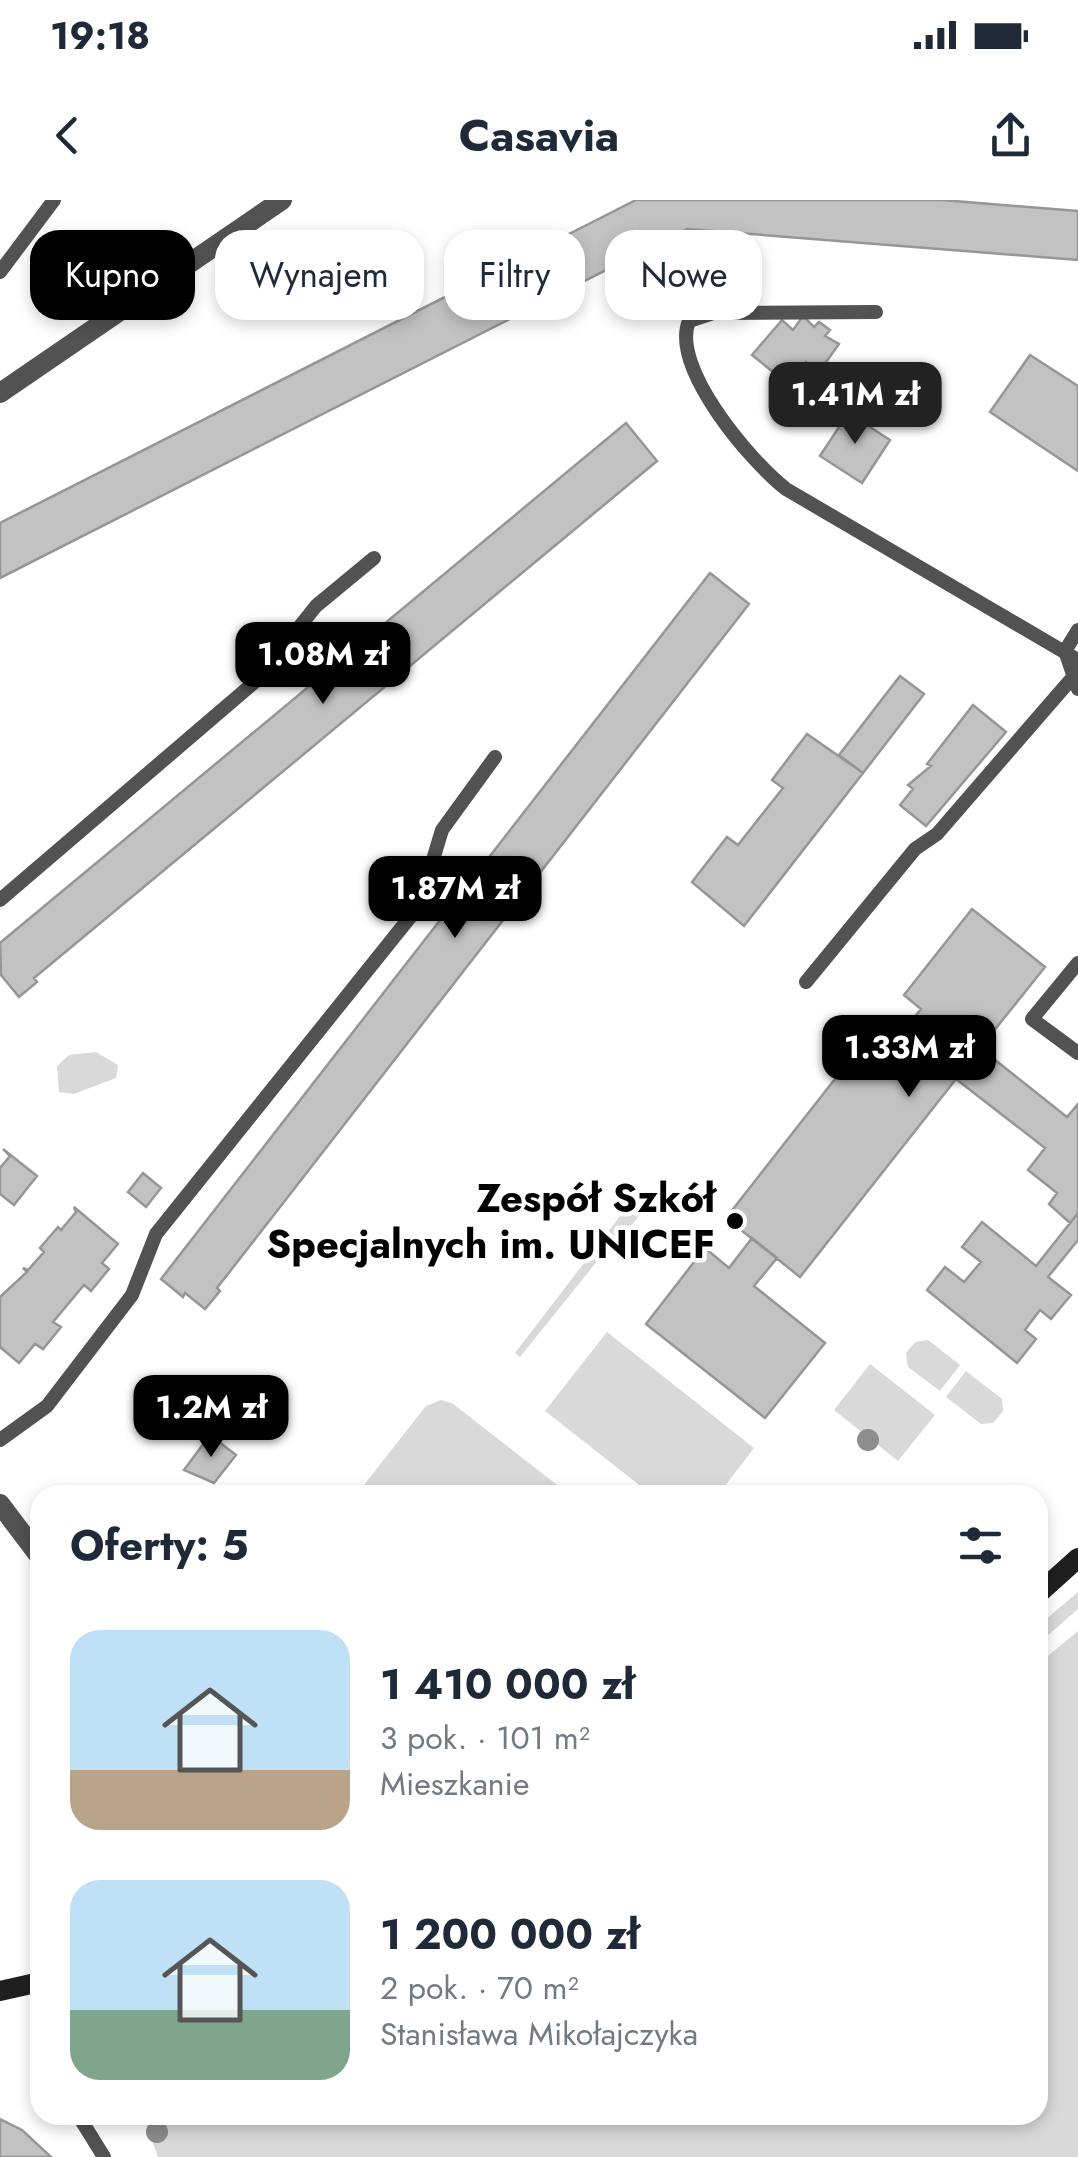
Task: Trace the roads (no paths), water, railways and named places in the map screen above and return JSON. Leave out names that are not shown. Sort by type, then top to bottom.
[{"type":"street","points":[[0,393],[282,200]]},
{"type":"street","points":[[2,1510],[30,1545]]},
{"type":"street","points":[[1048,1585],[1078,1558]]},
{"type":"street","points":[[0,1980],[30,1981]]},
{"type":"street","points":[[0,1991],[30,1984]]},
{"type":"lane","points":[[0,272],[54,200]]},
{"type":"lane","points":[[876,312],[712,313],[689,321],[682,337],[690,364],[759,468],[786,490],[1071,656]]},
{"type":"lane","points":[[0,900],[256,680],[316,606],[374,558]]},
{"type":"lane","points":[[806,982],[916,849],[937,834],[1076,683],[1071,656],[1078,630]]},
{"type":"lane","points":[[0,1440],[47,1406],[132,1295],[156,1234],[419,906],[442,830],[496,758]]},
{"type":"lane","points":[[1078,963],[1032,1019],[1078,1054]]},
{"type":"lane","points":[[84,2125],[104,2157]]},
{"type":"place","name":"Zespół Szkół Specjalnych im. UNICEF","points":[[735,1221]]}]
